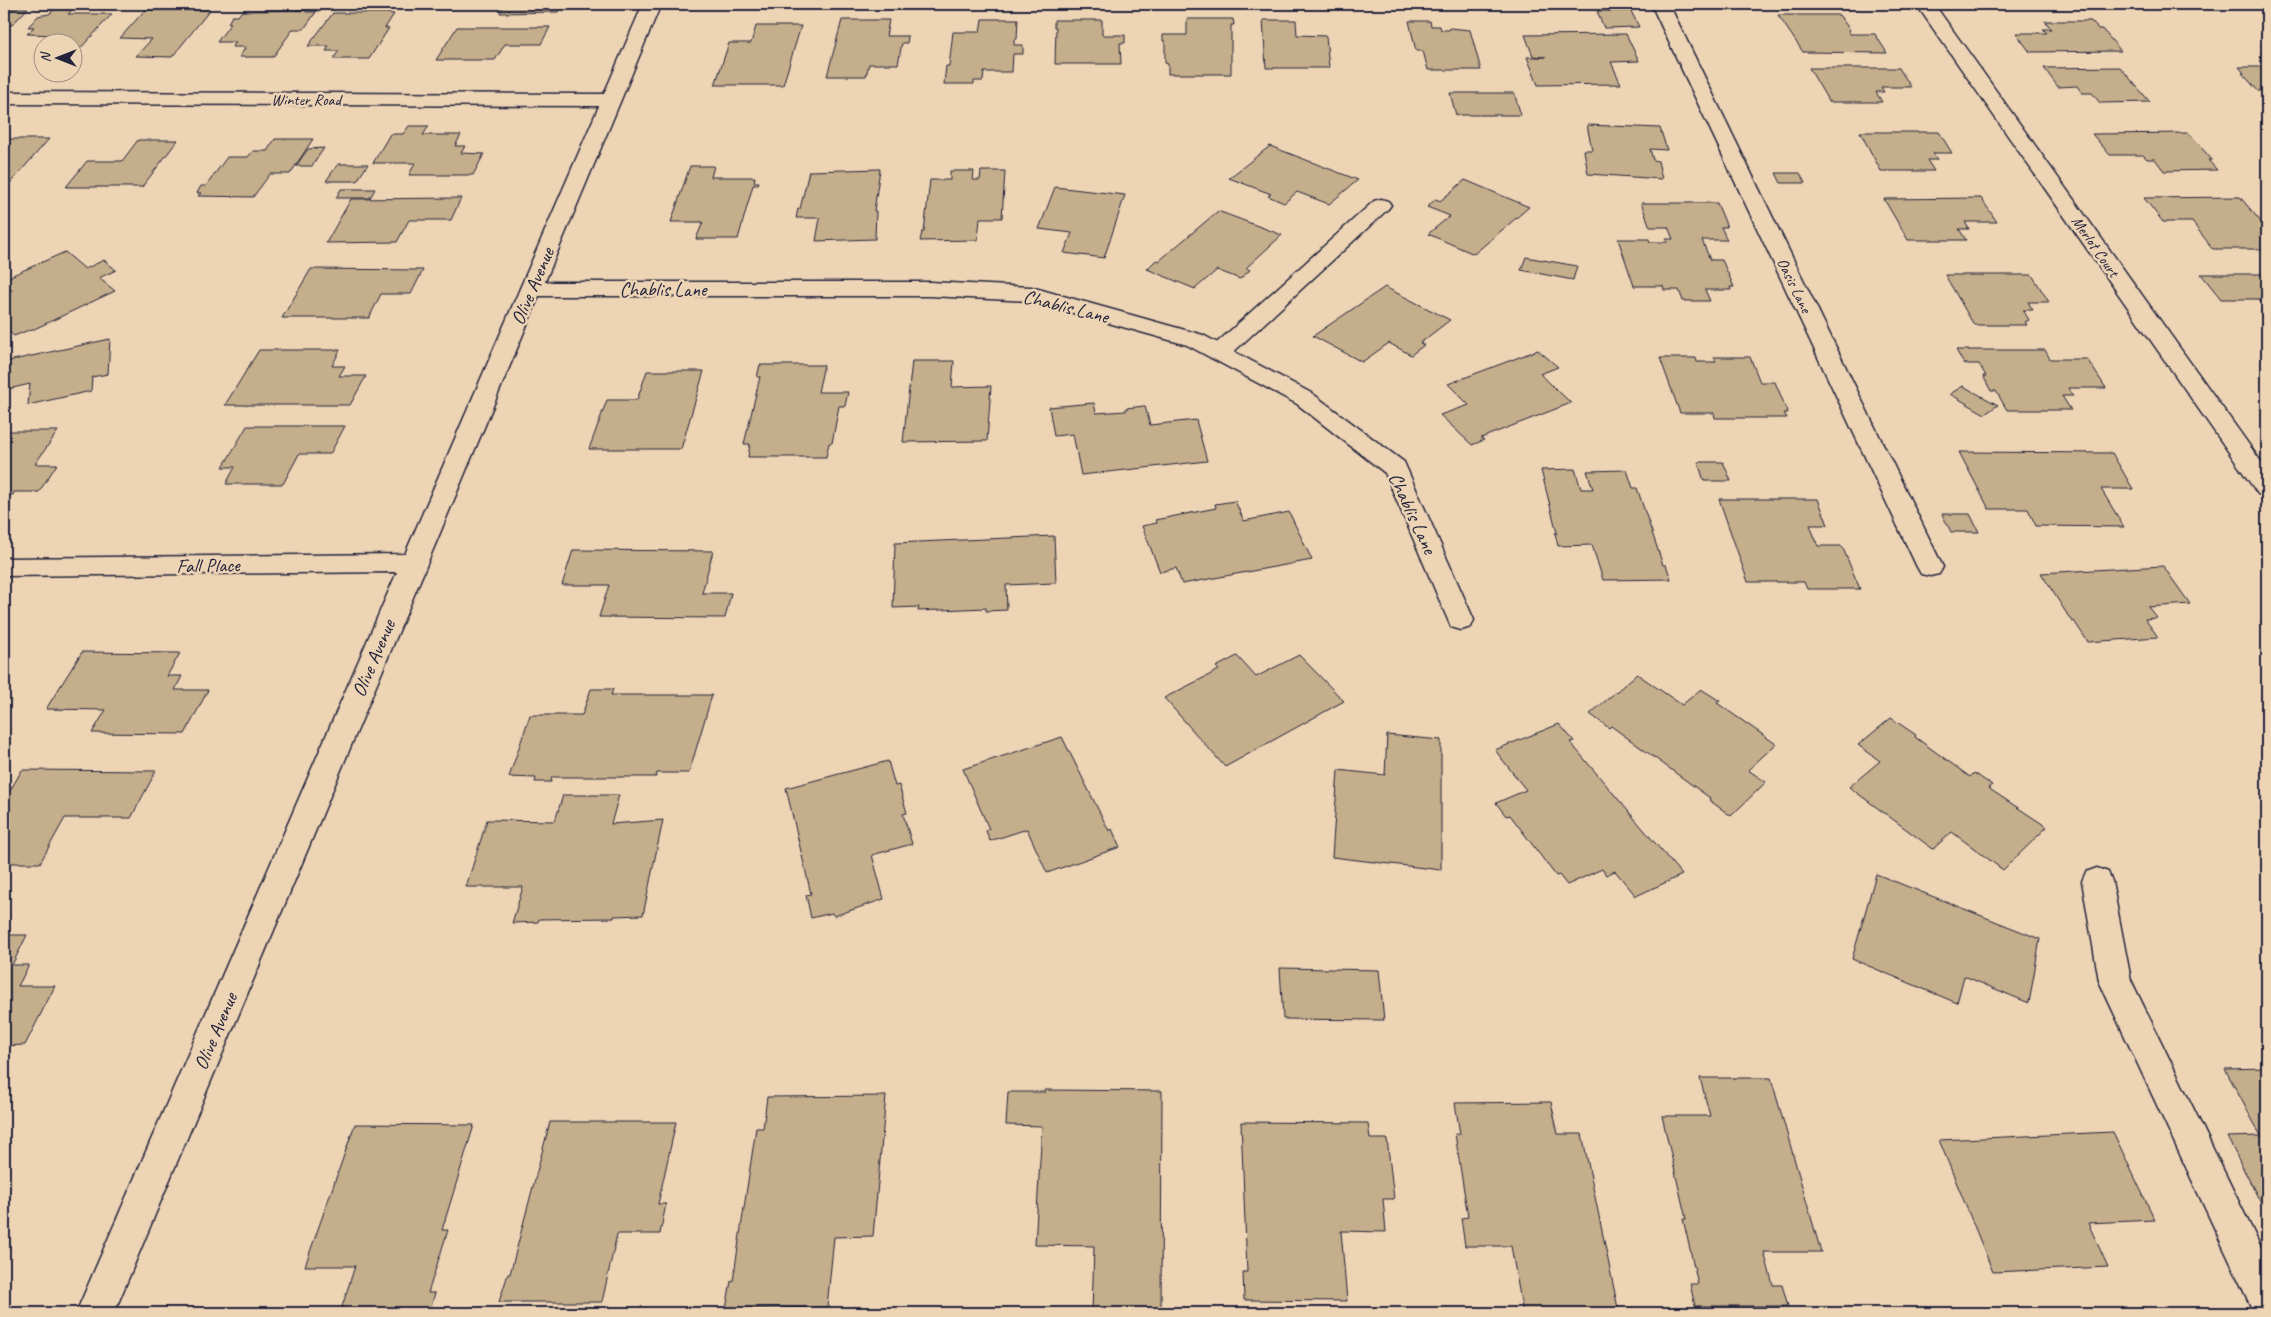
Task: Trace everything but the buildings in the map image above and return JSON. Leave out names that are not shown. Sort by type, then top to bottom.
[{"type":"street","name":"Olive Avenue","points":[[95,1313],[531,289],[609,100],[652,4]]},
{"type":"street","name":"Oasis Lane","points":[[1660,4],[1930,567]]},
{"type":"street","name":"Merlot Court","points":[[1925,4],[2267,488]]},
{"type":"street","name":"Winter Road","points":[[4,98],[609,100]]},
{"type":"street","points":[[1219,353],[1381,204]]},
{"type":"street","name":"Chablis Lane","points":[[531,289],[930,289],[1031,294],[1195,340],[1306,398],[1395,468],[1460,620]]},
{"type":"street","name":"Fall Place","points":[[4,567],[413,563]]},
{"type":"street","points":[[2097,881],[2115,981],[2267,1300]]}]
